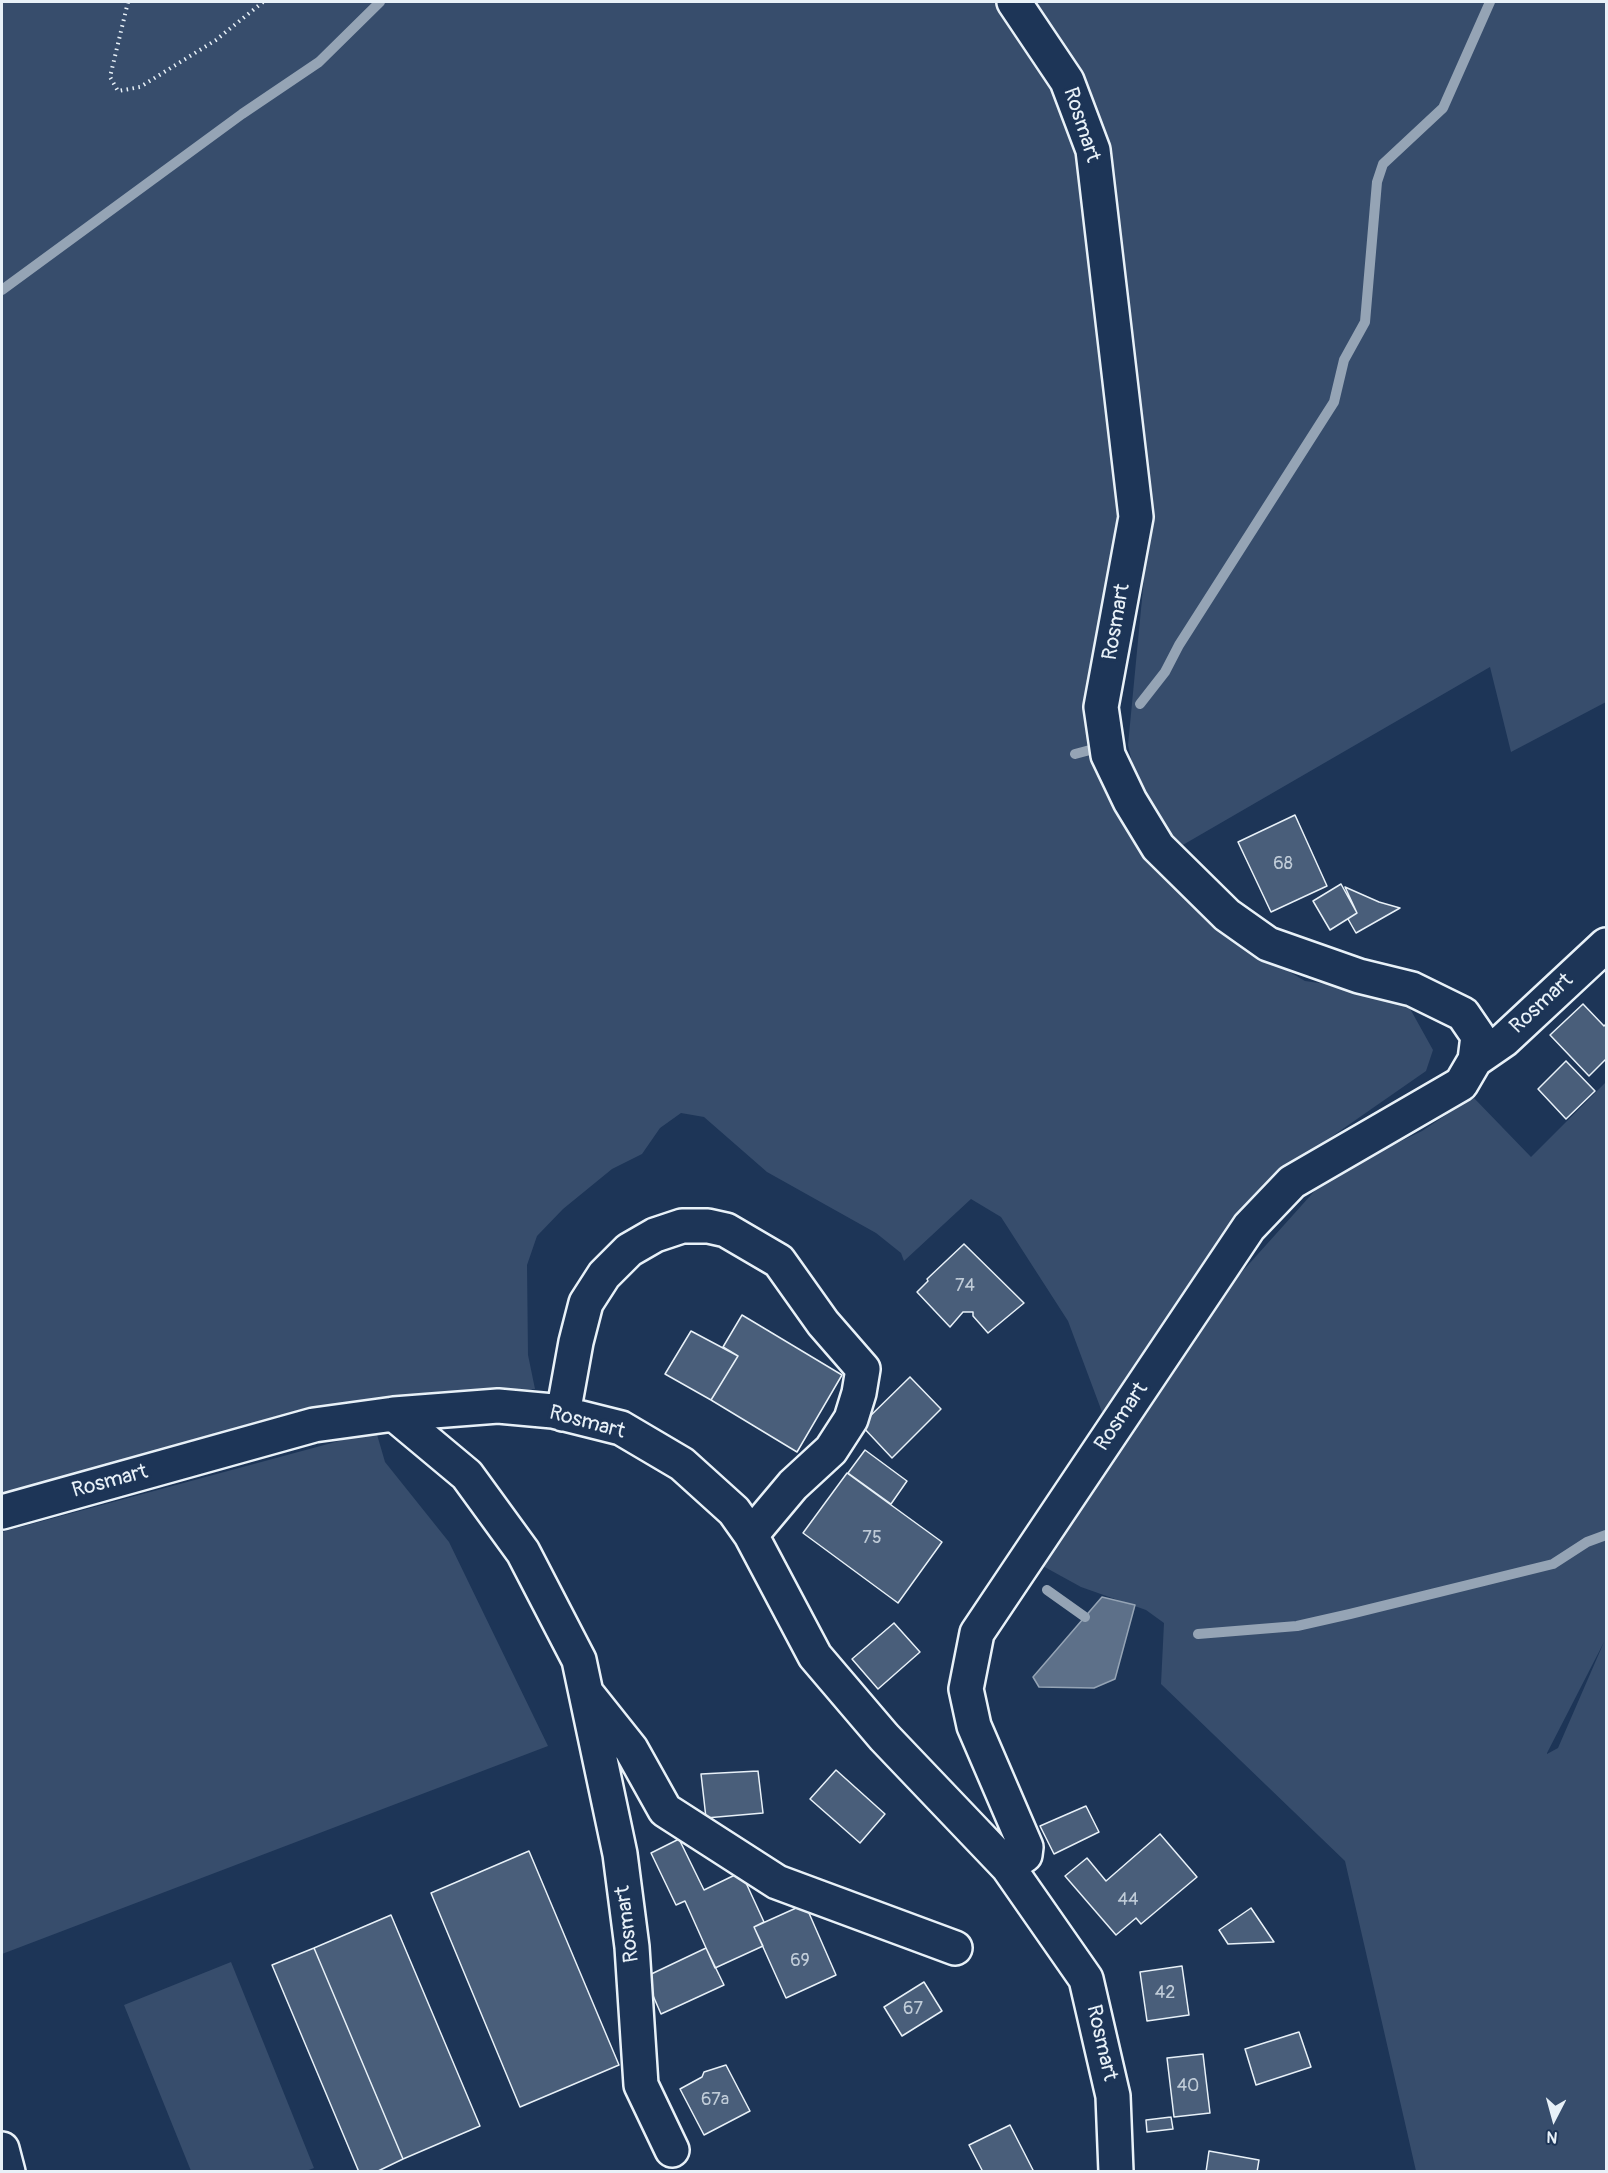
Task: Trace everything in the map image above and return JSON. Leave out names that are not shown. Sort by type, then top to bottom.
[{"type":"street","name":"Rosmart","points":[[1014,2],[1067,81],[1093,150],[1136,517],[1101,708],[1108,755],[1130,801],[1158,847],[1227,915],[1268,944],[1359,976],[1412,989],[1463,1014],[1478,1036],[1475,1060]]},
{"type":"street","name":"Rosmart","points":[[1008,1867],[1025,1855],[1026,1847],[975,1726],[966,1689],[977,1633],[1249,1227],[1292,1182],[1461,1083],[1475,1060],[1504,1040],[1606,945]]},
{"type":"street","points":[[563,1414],[576,1342],[586,1303],[604,1275],[629,1250],[655,1234],[682,1226],[708,1226],[726,1230],[779,1261],[823,1323],[862,1369],[859,1393],[851,1419],[831,1450],[793,1485],[751,1535]]},
{"type":"street","name":"Rosmart","points":[[2,1512],[314,1425],[394,1414],[498,1406],[563,1414],[621,1428],[682,1464],[734,1511],[751,1535],[815,1656],[884,1737],[1008,1867],[1086,1979],[1113,2096],[1116,2172]]},
{"type":"street","name":"Rosmart","points":[[394,1414],[467,1475],[523,1552],[579,1660],[588,1695],[592,1734],[620,1854],[632,1947],[641,2085],[672,2150]]},
{"type":"street","name":"Rosmart","points":[[588,1695],[631,1749],[665,1810],[777,1882],[955,1948]]},
{"type":"street","points":[[2,2149],[8,2172]]},
{"type":"path","points":[[128,2],[110,77],[118,91],[140,87],[206,46],[263,2]]},
{"type":"shaded area","points":[[2,2],[1606,2],[1606,702],[1511,752],[1490,667],[1181,846],[1166,829],[1137,784],[1128,745],[1151,505],[1100,149],[1122,534],[1087,715],[1090,758],[1146,854],[1217,929],[1305,981],[1370,990],[1408,1005],[1433,1050],[1426,1071],[1301,1158],[1105,1420],[1068,1321],[1001,1217],[971,1199],[904,1261],[901,1253],[876,1233],[767,1172],[704,1117],[681,1113],[660,1128],[642,1154],[612,1169],[563,1209],[537,1236],[527,1265],[528,1355],[535,1389],[387,1398],[313,1412],[2,1497]]},
{"type":"shaded area","points":[[1606,1082],[1606,2171],[1416,2171],[1345,1861],[1161,1684],[1164,1623],[1146,1610],[1081,1587],[1041,1565],[1205,1313],[1328,1176],[1422,1131],[1473,1097],[1531,1157]],"holes":[[[1604,1642],[1558,1748],[1547,1754]]]},
{"type":"shaded area","points":[[376,1431],[385,1462],[449,1542],[548,1746],[2,1954],[2,1532]]},
{"type":"shaded area","points":[[1102,1597],[1135,1605],[1115,1679],[1094,1688],[1039,1687],[1033,1677]]},
{"type":"shaded area","points":[[231,1962],[314,2168],[306,2171],[191,2171],[124,2005]]},
{"type":"building","points":[[1295,815],[1327,886],[1271,912],[1238,842]]},
{"type":"building","points":[[1341,884],[1357,913],[1330,930],[1313,901]]},
{"type":"building","points":[[1345,887],[1379,902],[1400,908],[1356,933],[1348,919],[1357,913]]},
{"type":"building","points":[[1583,1004],[1604,1026],[1606,1024],[1606,1059],[1589,1076],[1550,1035]]},
{"type":"building","points":[[1566,1061],[1595,1091],[1566,1119],[1538,1089]]},
{"type":"building","points":[[964,1244],[1024,1303],[988,1333],[973,1316],[973,1312],[963,1312],[950,1327],[917,1292],[928,1281],[927,1279]]},
{"type":"building","points":[[742,1315],[842,1375],[797,1452],[711,1400],[738,1356],[723,1347]]},
{"type":"building","points":[[691,1331],[738,1356],[711,1400],[665,1374]]},
{"type":"building","points":[[910,1377],[941,1409],[892,1458],[861,1425]]},
{"type":"building","points":[[865,1450],[907,1481],[891,1504],[848,1473]]},
{"type":"building","points":[[847,1473],[942,1542],[898,1603],[803,1533]]},
{"type":"building","points":[[894,1623],[920,1652],[878,1689],[852,1659]]},
{"type":"building","points":[[836,1770],[885,1814],[860,1843],[810,1799]]},
{"type":"building","points":[[758,1771],[763,1813],[706,1818],[701,1774]]},
{"type":"building","points":[[1086,1806],[1099,1832],[1054,1854],[1040,1826]]},
{"type":"building","points":[[1160,1834],[1197,1877],[1141,1924],[1136,1918],[1116,1935],[1065,1876],[1087,1858],[1106,1881]]},
{"type":"building","points":[[679,1839],[704,1890],[741,1872],[764,1922],[754,1927],[763,1946],[715,1968],[685,1901],[676,1905],[651,1853]]},
{"type":"building","points":[[529,1851],[619,2065],[520,2107],[431,1893]]},
{"type":"building","points":[[805,1904],[836,1975],[786,1998],[754,1927]]},
{"type":"building","points":[[1251,1908],[1274,1942],[1228,1944],[1219,1930]]},
{"type":"building","points":[[391,1915],[480,2126],[403,2159],[314,1948]]},
{"type":"building","points":[[314,1948],[403,2159],[376,2172],[359,2172],[272,1965]]},
{"type":"building","points":[[706,1948],[724,1985],[661,2014],[645,1977]]},
{"type":"building","points":[[1182,1966],[1189,2015],[1147,2021],[1140,1972]]},
{"type":"building","points":[[924,1982],[942,2011],[902,2036],[884,2007]]},
{"type":"building","points":[[1299,2032],[1311,2067],[1256,2085],[1245,2049]]},
{"type":"building","points":[[1203,2054],[1210,2113],[1174,2117],[1167,2058]]},
{"type":"building","points":[[726,2065],[750,2111],[704,2135],[680,2089],[702,2077],[704,2072]]},
{"type":"building","points":[[1171,2117],[1173,2129],[1147,2132],[1146,2120]]},
{"type":"building","points":[[1010,2125],[1034,2172],[983,2172],[969,2145]]},
{"type":"building","points":[[1209,2151],[1259,2160],[1257,2172],[1206,2172]]},
{"type":"waterway","points":[[2,290],[242,114],[319,62],[380,2]]},
{"type":"waterway","points":[[1140,704],[1165,672],[1179,645],[1334,402],[1344,360],[1365,322],[1377,182],[1383,164],[1443,108],[1490,2]]},
{"type":"waterway","points":[[1075,754],[1090,750]]},
{"type":"waterway","points":[[1198,1634],[1297,1626],[1350,1614],[1553,1564],[1587,1542],[1606,1535]]},
{"type":"waterway","points":[[1047,1590],[1085,1617]]}]
